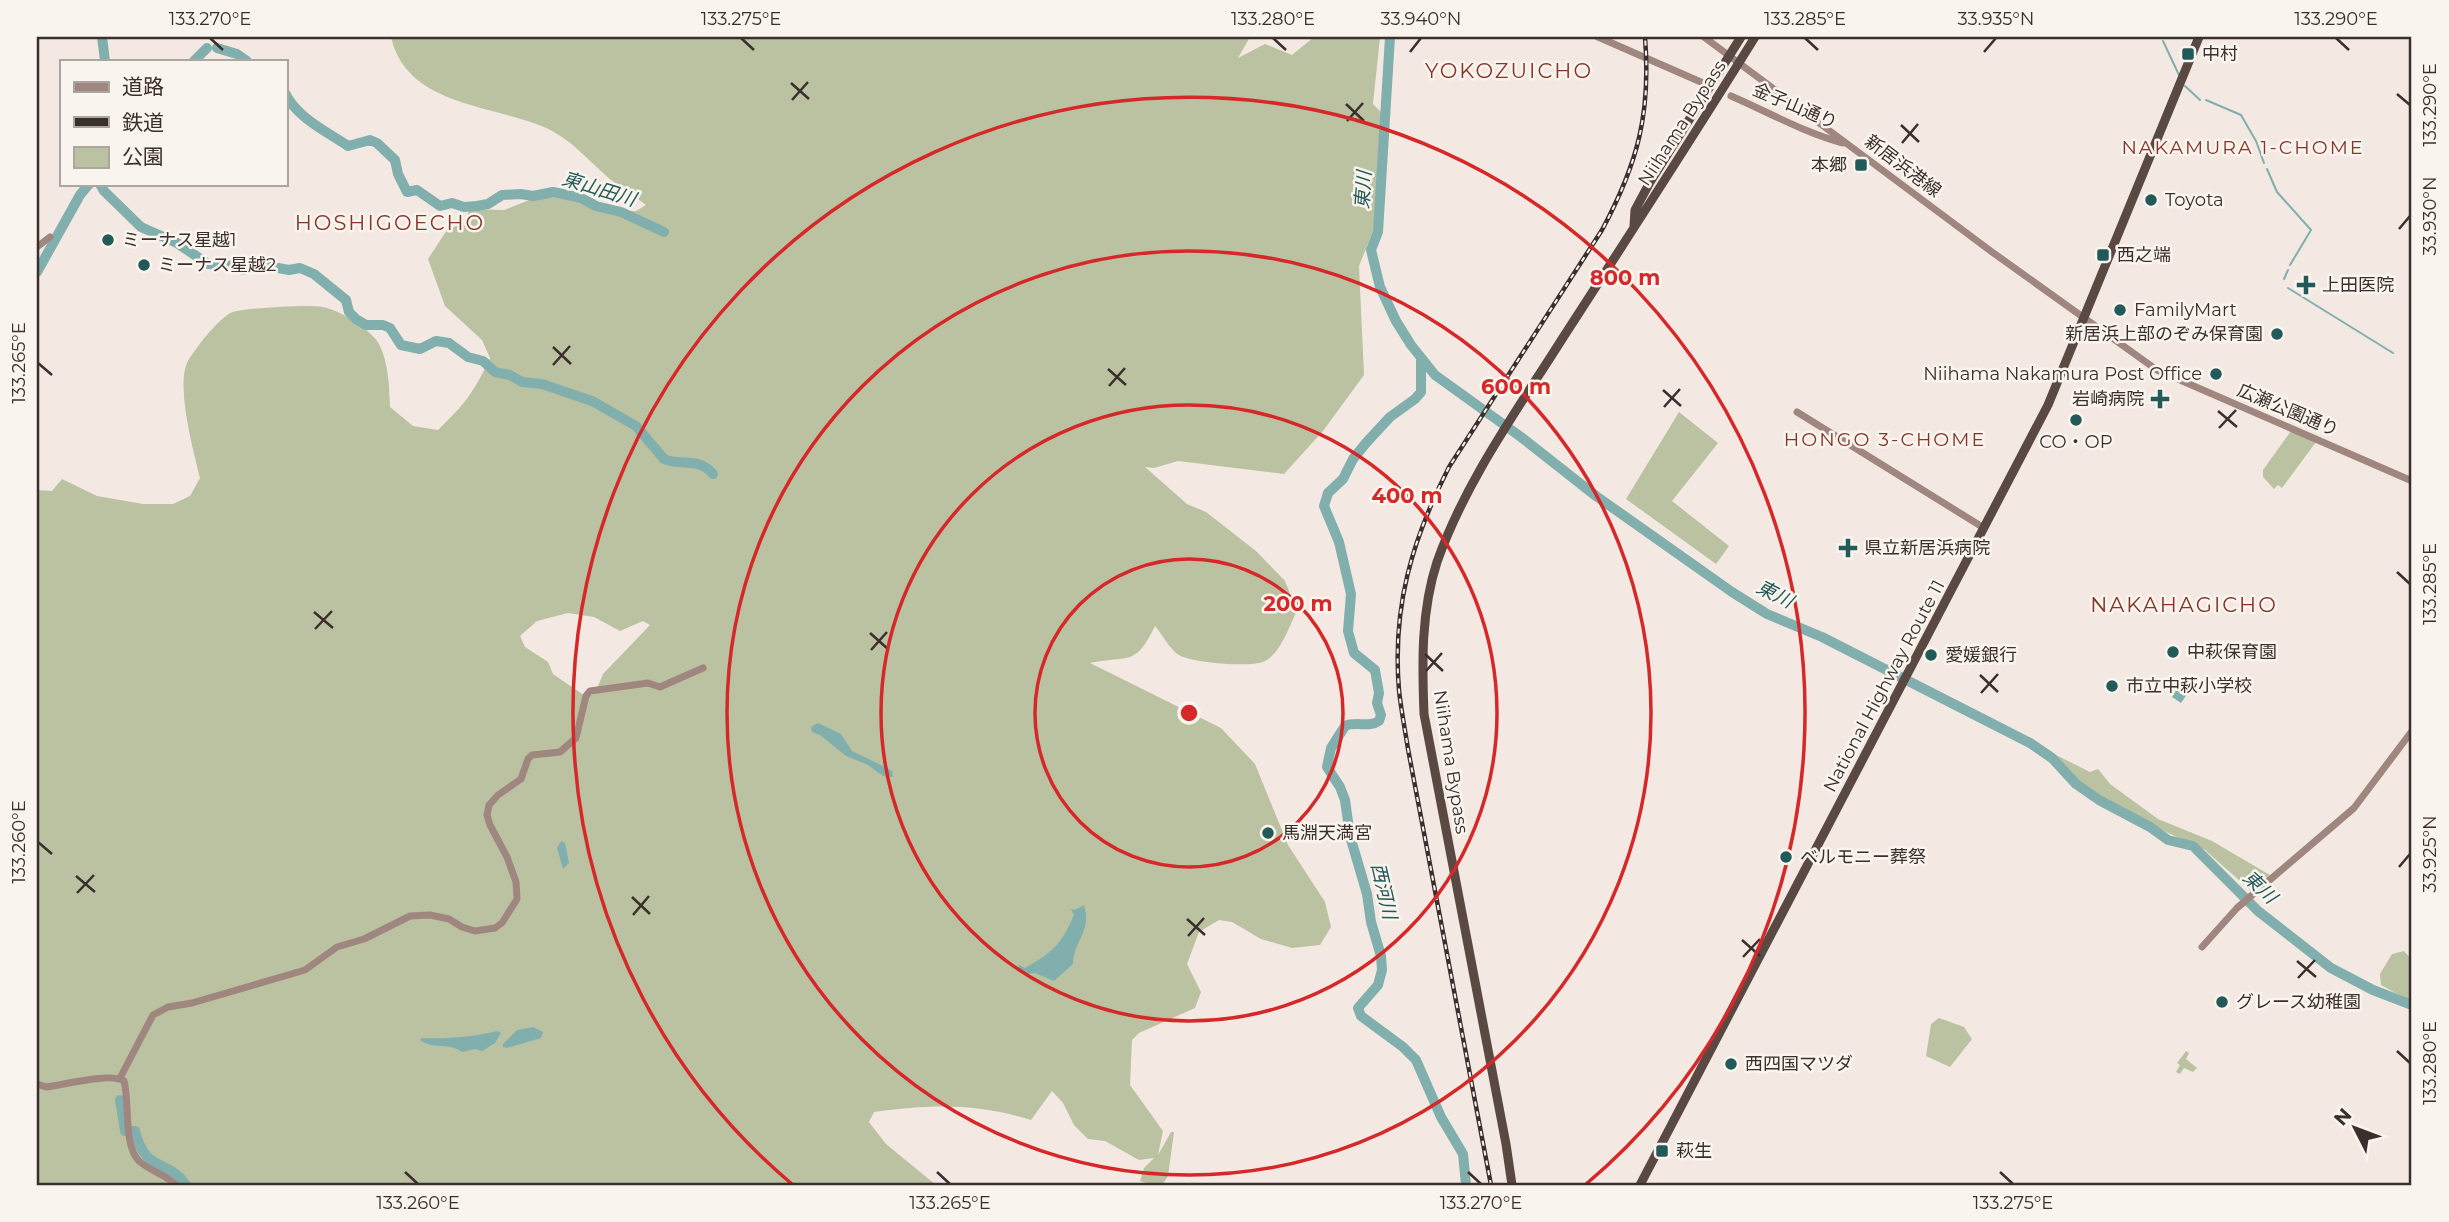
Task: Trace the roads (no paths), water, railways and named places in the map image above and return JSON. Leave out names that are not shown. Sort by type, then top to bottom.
[{"type":"highway","name":"Niihama Bypass","points":[[1634,226],[1635,210],[1741,37]]},
{"type":"highway","name":"Niihama Bypass","points":[[1512,1185],[1424,714],[1422,656],[1426,613],[1436,564],[1459,506],[1499,436],[1755,37]]},
{"type":"highway","name":"National Highway Route 11","points":[[1640,1185],[2049,405],[2199,37]]},
{"type":"street","points":[[1598,37],[1710,86]]},
{"type":"street","name":"新居浜港線","points":[[1704,37],[2084,319]]},
{"type":"street","name":"金子山通り","points":[[1731,96],[1818,136],[1847,144]]},
{"type":"street","points":[[37,247],[50,237]]},
{"type":"street","name":"広瀬公園通り","points":[[2084,319],[2157,370],[2412,481]]},
{"type":"street","points":[[1797,412],[1984,528]]},
{"type":"street","points":[[120,1078],[153,1015],[168,1007],[192,1003],[305,970],[337,947],[364,939],[411,916],[430,915],[449,919],[462,927],[475,930],[495,928],[502,923],[517,899],[516,882],[507,857],[489,825],[489,805],[521,779],[532,755],[560,752],[576,738],[586,696],[590,691],[648,683],[660,687],[703,667]]},
{"type":"street","points":[[2202,947],[2237,908],[2354,808],[2412,731]]},
{"type":"street","points":[[37,1084],[46,1087],[120,1078],[126,1088],[133,1152],[142,1164],[163,1174],[176,1185]]},
{"type":"water","points":[[2182,681],[2192,687],[2181,703],[2172,697]]},
{"type":"water","points":[[818,723],[841,734],[852,751],[889,769],[893,777],[883,776],[868,765],[846,756],[820,735],[812,732],[811,727]]},
{"type":"water","points":[[561,841],[565,843],[569,863],[563,869],[557,848]]},
{"type":"water","points":[[1084,905],[1086,922],[1073,964],[1054,981],[1035,973],[1025,974],[1018,968],[1019,965],[1025,968],[1055,947],[1074,915],[1071,909],[1075,910]]},
{"type":"water","points":[[533,1027],[543,1032],[541,1038],[503,1047],[517,1030]]},
{"type":"water","points":[[498,1031],[501,1033],[495,1043],[482,1051],[475,1049],[462,1052],[420,1040],[422,1038],[451,1038]]},
{"type":"waterway","points":[[102,37],[105,60]]},
{"type":"waterway","name":"東川","points":[[1390,37],[1378,232],[1371,250],[1380,287],[1396,321],[1435,375],[1521,437],[1596,496],[1732,592],[1767,614],[1822,637],[2030,743],[2052,758],[2076,784],[2099,800],[2150,827],[2168,840],[2193,846],[2258,911],[2331,968],[2373,990],[2412,1005]]},
{"type":"waterway","points":[[2163,41],[2179,75]]},
{"type":"waterway","name":"東山田川","points":[[195,60],[207,48]]},
{"type":"waterway","name":"東山田川","points":[[217,48],[237,54],[246,60]]},
{"type":"waterway","points":[[2185,86],[2200,100]]},
{"type":"waterway","name":"東山田川","points":[[287,97],[304,117],[348,146],[370,140],[377,143],[395,160],[398,174],[407,192],[417,190],[440,206],[452,203],[464,207],[477,206],[488,204],[502,195],[533,196],[553,192],[581,198],[596,206],[621,212],[664,232]]},
{"type":"waterway","points":[[2206,100],[2241,115],[2256,141],[2264,163]]},
{"type":"waterway","points":[[2267,169],[2277,192],[2311,230],[2290,265]]},
{"type":"waterway","points":[[37,272],[87,186]]},
{"type":"waterway","points":[[101,186],[141,227],[177,243],[208,264],[236,266],[243,270],[262,265],[289,270],[300,268],[314,274],[346,300],[349,312],[356,319],[366,325],[383,325],[390,328],[401,345],[420,349],[436,341],[449,343],[468,357],[483,361],[495,372],[592,401],[636,426],[664,459],[695,463],[713,474]]},
{"type":"waterway","points":[[2284,279],[2288,270]]},
{"type":"waterway","points":[[2288,288],[2393,353]]},
{"type":"waterway","name":"西河川","points":[[1421,359],[1421,392],[1390,417],[1366,443],[1353,459],[1343,479],[1328,493],[1324,506],[1339,542],[1351,594],[1348,631],[1354,653],[1375,670],[1379,693],[1377,703],[1381,715],[1375,723],[1345,726],[1331,748],[1327,767],[1345,800],[1350,836],[1381,956],[1382,970],[1378,985],[1358,1008],[1361,1016],[1416,1060],[1441,1117],[1463,1154],[1466,1185]]},
{"type":"waterway","points":[[120,1100],[125,1131],[135,1131],[145,1154],[179,1176],[186,1185]]},
{"type":"railway","points":[[1491,1185],[1402,712],[1398,660],[1402,602],[1415,548],[1449,467],[1602,230],[1625,182],[1644,114],[1645,37]]},
{"type":"place","name":"中村","points":[[2188,54]]},
{"type":"place","name":"本郷","points":[[1861,165]]},
{"type":"place","name":"Toyota","points":[[2151,200]]},
{"type":"place","name":"ミーナス星越1","points":[[108,240]]},
{"type":"place","name":"西之端","points":[[2103,255]]},
{"type":"place","name":"ミーナス星越2","points":[[144,265]]},
{"type":"place","name":"上田医院","points":[[2306,285]]},
{"type":"place","name":"FamilyMart","points":[[2120,310]]},
{"type":"place","name":"新居浜上部のぞみ保育園","points":[[2277,334]]},
{"type":"place","name":"Niihama Nakamura Post Office","points":[[2216,374]]},
{"type":"place","name":"岩崎病院","points":[[2160,399]]},
{"type":"place","name":"CO・OP","points":[[2076,420]]},
{"type":"place","name":"県立新居浜病院","points":[[1848,548]]},
{"type":"place","name":"中萩保育園","points":[[2173,652]]},
{"type":"place","name":"愛媛銀行","points":[[1931,655]]},
{"type":"place","name":"市立中萩小学校","points":[[2112,686]]},
{"type":"place","name":"馬淵天満宮","points":[[1268,833]]},
{"type":"place","name":"ベルモニー葬祭","points":[[1786,857]]},
{"type":"place","name":"グレース幼稚園","points":[[2222,1002]]},
{"type":"place","name":"西四国マツダ","points":[[1731,1064]]},
{"type":"place","name":"萩生","points":[[1662,1151]]},
{"type":"district","name":"YOKOZUICHO","points":[[1509,70]]},
{"type":"district","name":"NAKAMURA 1-CHOME","points":[[2243,147]]},
{"type":"district","name":"HOSHIGOECHO","points":[[390,222]]},
{"type":"district","name":"HONGO 3-CHOME","points":[[1885,439]]},
{"type":"district","name":"NAKAHAGICHO","points":[[2184,604]]}]
